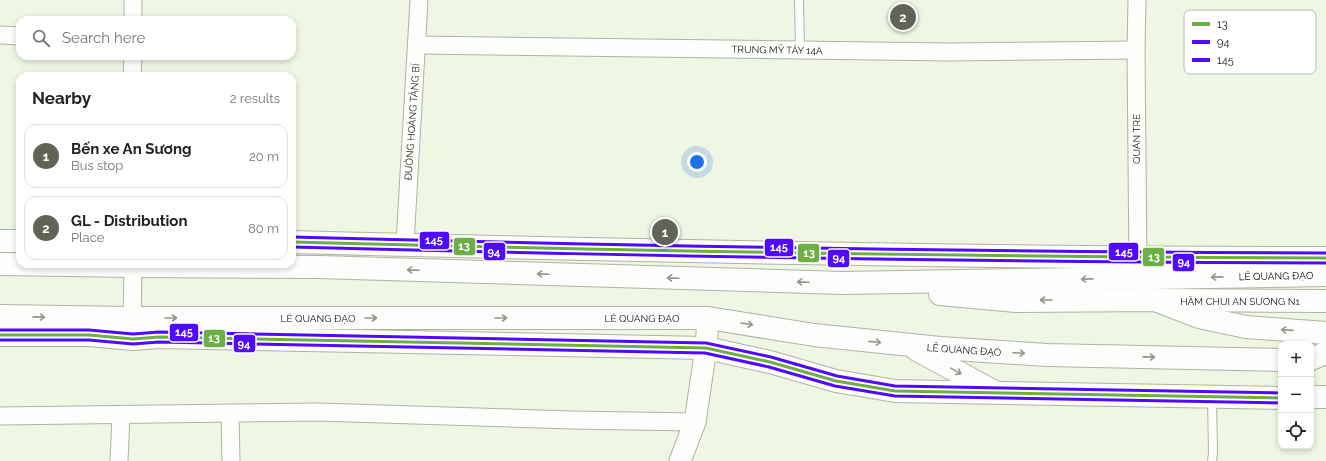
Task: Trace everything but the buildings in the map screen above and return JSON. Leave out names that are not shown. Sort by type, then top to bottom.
[{"type":"main road","points":[[0,241],[16,241]]},
{"type":"main road","name":"LÊ QUANG ĐẠO","points":[[296,242],[924,256],[1138,268],[1326,275]]},
{"type":"main road","points":[[317,242],[319,267]]},
{"type":"main road","name":"LÊ QUANG ĐẠO","points":[[296,267],[842,283],[1326,258]]},
{"type":"main road","name":"LÊ QUANG ĐẠO","points":[[0,264],[16,264]]},
{"type":"main road","name":"LÊ QUANG ĐẠO","points":[[842,283],[914,292],[1016,301],[1155,300],[1199,318],[1246,327],[1326,333]]},
{"type":"main road","name":"HẦM CHUI AN SƯƠNG N1","points":[[1155,300],[1326,301]]},
{"type":"main road","name":"LÊ QUANG ĐẠO","points":[[0,316],[132,328],[708,318],[814,335],[909,345],[1047,355],[1278,360]]},
{"type":"main road","name":"LÊ QUANG ĐẠO","points":[[0,335],[89,335],[132,328],[159,337],[706,348],[770,362],[836,382],[888,390],[1278,398]]},
{"type":"main road","points":[[909,345],[996,393]]},
{"type":"main road","points":[[1314,359],[1326,353]]},
{"type":"main road","points":[[1314,360],[1326,360]]},
{"type":"main road","points":[[1314,397],[1326,397]]},
{"type":"street","points":[[133,0],[133,16]]},
{"type":"street","name":"ĐƯỜNG HOÀNG TĂNG BÍ","points":[[404,244],[419,0]]},
{"type":"street","name":"QUÁN TRE","points":[[1136,0],[1138,268]]},
{"type":"street","points":[[0,35],[16,36]]},
{"type":"street","name":"TRUNG MỸ TÂY 14A","points":[[417,45],[949,52],[1136,50]]},
{"type":"street","points":[[132,72],[133,60]]},
{"type":"street","points":[[132,328],[133,268]]},
{"type":"street","points":[[680,461],[695,422],[706,348],[708,318]]},
{"type":"street","points":[[0,416],[319,412],[571,420],[695,422]]},
{"type":"street","points":[[230,414],[231,461]]},
{"type":"street","points":[[119,461],[121,415]]},
{"type":"lane","points":[[799,0],[800,50]]},
{"type":"lane","points":[[1212,396],[1212,461]]},
{"type":"transit line","name":"145","points":[[296,237],[809,248],[1326,253]]},
{"type":"transit line","name":"13","points":[[296,242],[809,253],[1326,258]]},
{"type":"transit line","name":"94","points":[[296,247],[809,258],[1326,263]]},
{"type":"transit line","name":"145","points":[[0,330],[89,330],[133,334],[159,332],[706,343],[771,357],[837,376],[895,386],[1278,393]]},
{"type":"transit line","name":"13","points":[[0,335],[89,335],[133,339],[159,337],[706,348],[770,362],[836,381],[895,391],[1278,398]]},
{"type":"transit line","name":"94","points":[[0,340],[89,340],[133,344],[159,342],[705,353],[769,367],[835,386],[895,396],[1278,403]]},
{"type":"place","name":"GL - Distribution","points":[[903,17]]},
{"type":"place","name":"Bến xe An Sương","points":[[665,232]]}]
